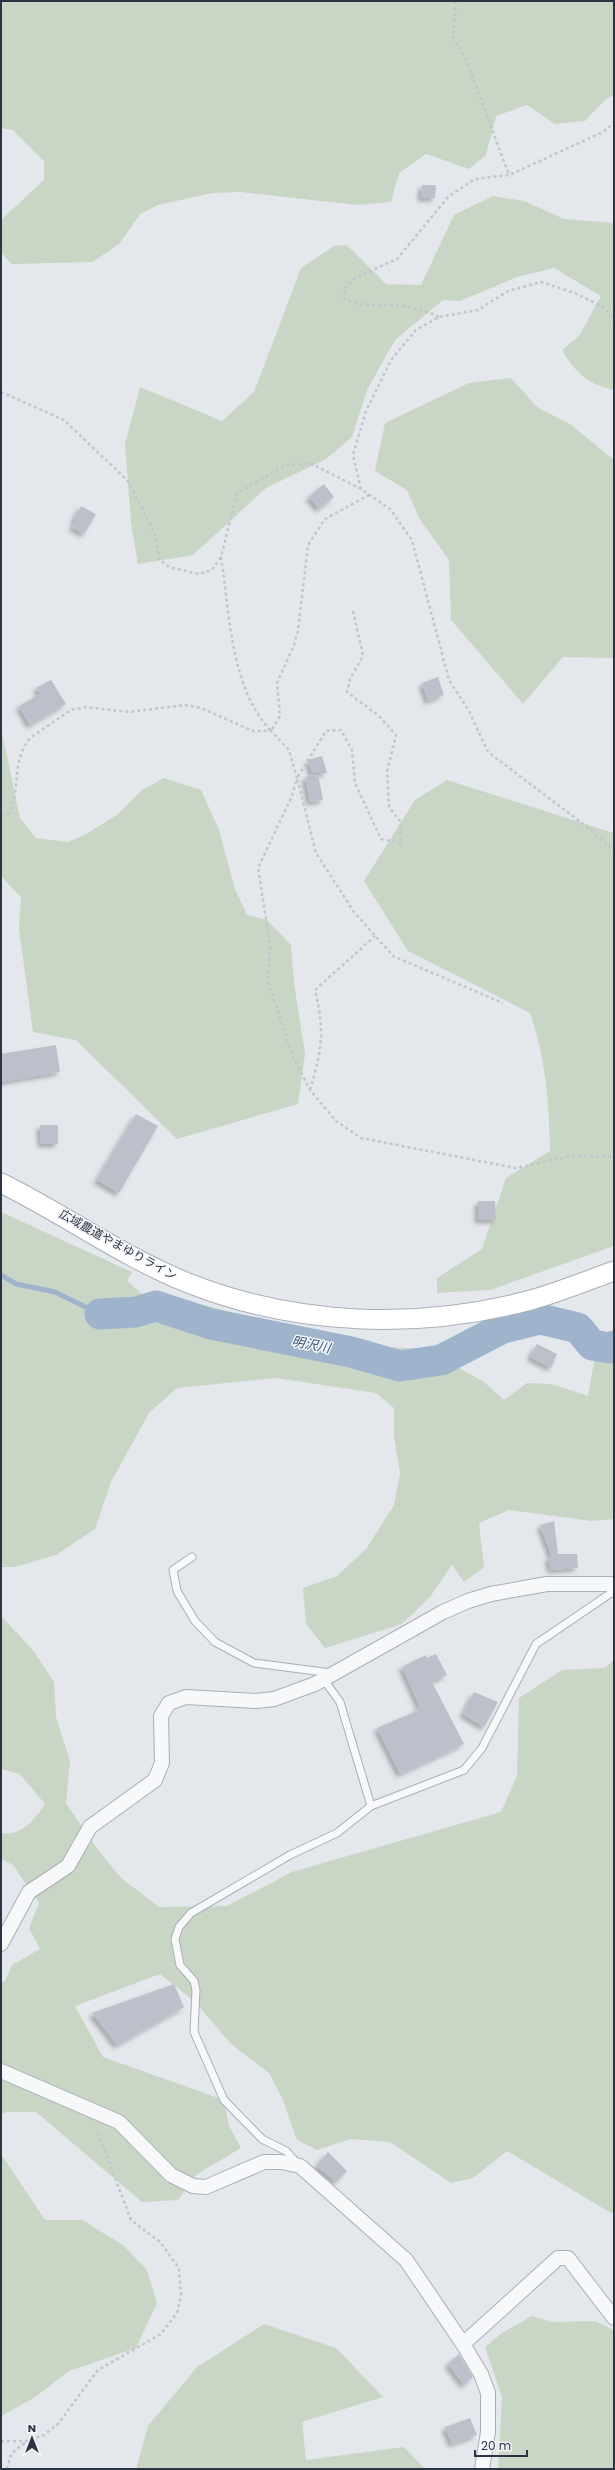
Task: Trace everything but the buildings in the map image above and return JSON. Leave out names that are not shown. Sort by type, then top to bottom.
[{"type":"street","name":"広域農道やまゆりライン","points":[[1,1183],[47,1206],[116,1247],[188,1283],[260,1306],[343,1320],[438,1318],[531,1300],[614,1271]]},
{"type":"street","points":[[1,1944],[29,1892],[68,1866],[90,1827],[155,1780],[162,1763],[161,1716],[169,1703],[186,1697],[264,1701],[296,1692],[330,1677],[443,1612],[480,1598],[547,1584],[614,1584]]},
{"type":"street","points":[[1,2071],[88,2107],[119,2122],[171,2175],[192,2186],[206,2187],[264,2162],[285,2162],[300,2166],[406,2260],[463,2344],[481,2374],[488,2393],[488,2432],[482,2469]]},
{"type":"street","points":[[463,2344],[558,2258],[568,2258],[614,2318]]},
{"type":"lane","points":[[192,1557],[173,1570],[177,1590],[195,1621],[215,1642],[254,1663],[330,1677],[340,1702],[371,1806]]},
{"type":"lane","points":[[300,2166],[286,2151],[262,2139],[224,2100],[194,2032],[196,1990],[194,1981],[180,1965],[175,1940],[179,1927],[191,1913],[290,1855],[337,1833],[371,1806],[464,1770],[482,1748],[536,1644],[614,1591]]},
{"type":"path","points":[[456,1],[453,37],[466,62],[509,175]]},
{"type":"path","points":[[439,317],[425,310],[400,306],[351,304],[344,298],[345,287],[355,278],[397,259],[449,196],[475,178],[509,175],[603,132],[614,123]]},
{"type":"path","points":[[361,489],[353,455],[366,411],[391,360],[416,330],[439,317],[478,310],[508,292],[541,282],[575,293],[605,308],[614,320]]},
{"type":"path","points":[[1,392],[64,420],[128,481],[156,536],[159,559],[163,564],[199,574],[210,572],[221,557],[237,493],[286,465],[312,464],[361,489],[390,509],[412,540],[449,680],[469,711],[488,752],[591,830],[614,851]]},
{"type":"path","points":[[271,732],[280,716],[277,683],[294,645],[298,631],[308,545],[325,519],[369,495]]},
{"type":"path","points":[[221,557],[232,632],[240,671],[258,717],[289,750],[316,853],[354,912],[393,956],[503,1003]]},
{"type":"path","points":[[353,611],[363,656],[350,679],[347,692],[379,716],[396,735],[387,772],[387,779],[389,807],[400,821],[401,843],[381,839],[354,783],[352,750],[341,730],[326,731],[297,778],[292,796],[258,868],[270,944],[268,981],[293,1057],[310,1090],[336,1121],[361,1138],[516,1168],[571,1156],[614,1157]]},
{"type":"path","points":[[1,816],[9,813],[12,804],[18,759],[25,744],[30,738],[71,710],[86,707],[129,712],[185,705],[201,708],[253,731],[271,732]]},
{"type":"path","points":[[310,1090],[320,1054],[322,1018],[315,990],[375,936]]},
{"type":"path","points":[[1,2441],[27,2441],[44,2435],[58,2424],[98,2370],[161,2334],[177,2313],[181,2294],[179,2268],[160,2242],[131,2220],[88,2107]]},
{"type":"path","points":[[7,2469],[11,2454],[27,2441]]},
{"type":"green space","points":[[1,1],[614,1],[614,95],[605,100],[585,121],[555,124],[527,105],[496,116],[486,155],[469,169],[426,154],[399,173],[391,202],[357,205],[241,192],[212,193],[158,205],[140,214],[120,243],[93,262],[11,264],[1,252],[1,220],[44,180],[44,161],[13,130],[1,128]]},
{"type":"green space","points":[[493,196],[524,201],[564,219],[614,223],[614,390],[605,388],[583,376],[572,365],[562,350],[579,336],[601,296],[554,268],[517,277],[460,301],[443,300],[395,340],[367,390],[352,437],[326,459],[266,488],[193,555],[138,564],[131,523],[125,444],[140,387],[222,421],[254,392],[301,268],[334,246],[347,245],[386,284],[421,285],[454,215]]},
{"type":"green space","points":[[511,378],[537,407],[570,424],[614,460],[614,658],[563,657],[523,704],[451,620],[449,560],[419,518],[407,490],[375,471],[385,423],[469,383]]},
{"type":"green space","points":[[1,728],[20,818],[36,838],[68,842],[86,834],[117,815],[142,790],[164,778],[201,790],[219,830],[235,889],[247,915],[267,920],[291,945],[294,983],[305,1054],[298,1104],[177,1139],[76,1040],[33,1032],[19,929],[21,897],[1,876]]},
{"type":"green space","points":[[447,780],[614,833],[614,1246],[490,1290],[437,1293],[437,1278],[482,1249],[506,1178],[550,1151],[546,1081],[540,1047],[530,1013],[408,951],[364,881],[415,800]]},
{"type":"green space","points":[[1,1212],[132,1272],[127,1281],[156,1306],[203,1305],[365,1346],[425,1349],[484,1382],[504,1400],[527,1383],[551,1384],[588,1396],[594,1362],[614,1328],[614,1519],[592,1521],[509,1510],[479,1523],[484,1567],[464,1582],[452,1565],[430,1597],[402,1624],[325,1648],[306,1624],[303,1588],[337,1576],[366,1549],[394,1505],[400,1474],[394,1436],[394,1408],[376,1393],[276,1378],[177,1388],[149,1413],[111,1482],[95,1529],[56,1555],[15,1567],[1,1567]]},
{"type":"green space","points":[[1,1616],[33,1650],[54,1682],[56,1717],[70,1761],[66,1803],[98,1850],[121,1878],[159,1907],[227,1906],[292,1872],[501,1812],[517,1776],[519,1698],[562,1670],[605,1668],[614,1659],[614,2212],[611,2213],[507,2151],[473,2178],[451,2183],[390,2142],[350,2139],[317,2150],[297,2140],[282,2098],[269,2073],[231,2044],[195,2002],[160,1974],[75,2006],[103,2057],[224,2100],[229,2126],[241,2148],[197,2174],[178,2200],[142,2202],[36,2112],[6,2112],[1,2115],[1,1983],[5,1981],[12,1965],[40,1949],[29,1928],[39,1903],[13,1865],[1,1859],[1,1833],[16,1832],[27,1826],[37,1816],[45,1804],[20,1774],[1,1769]]},
{"type":"green space","points":[[1,2154],[45,2220],[82,2220],[123,2245],[147,2270],[157,2303],[136,2348],[69,2371],[34,2398],[1,2416]]},
{"type":"green space","points":[[532,2316],[552,2322],[595,2321],[614,2330],[614,2469],[498,2469],[502,2397],[485,2347],[502,2333]]},
{"type":"green space","points":[[264,2324],[336,2348],[383,2397],[302,2422],[306,2460],[404,2447],[425,2469],[136,2469],[148,2426],[197,2367]]},
{"type":"waterway","name":"明沢川","points":[[1,1275],[16,1284],[55,1292],[100,1314]]},
{"type":"waterway","name":"明沢川","points":[[100,1314],[136,1312],[156,1306],[211,1324],[351,1352],[400,1366],[441,1360],[503,1328],[540,1319],[578,1328],[592,1345],[610,1348],[614,1346]]}]
